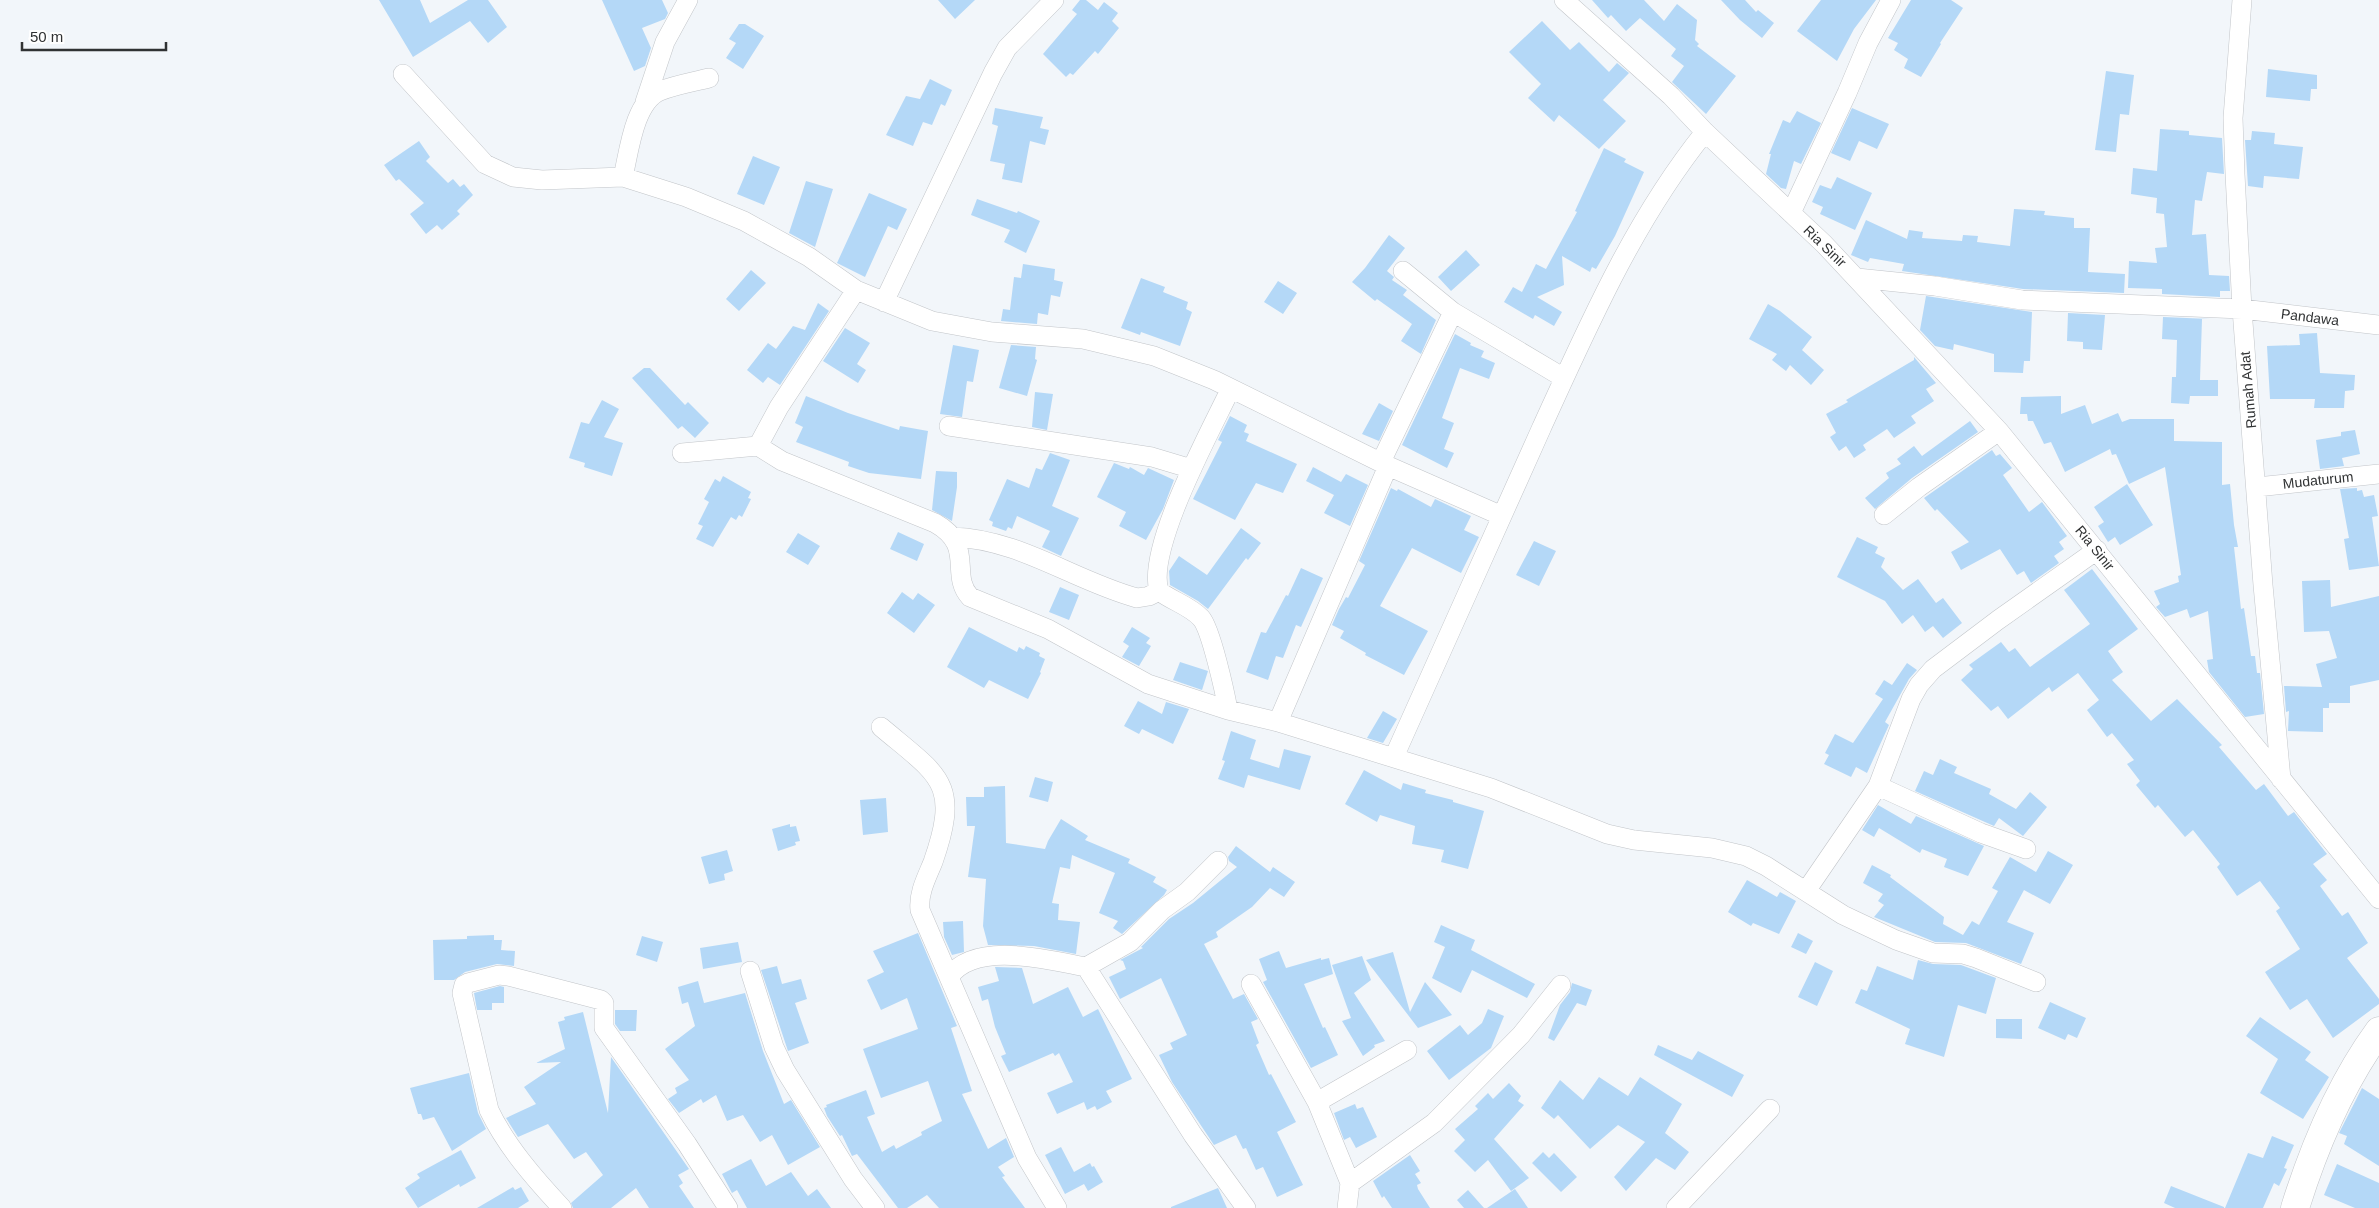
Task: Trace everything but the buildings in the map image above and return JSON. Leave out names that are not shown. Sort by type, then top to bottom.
[{"type":"highway","points":[[2295,1208],[2342,1092],[2367,1047],[2379,1032]]},
{"type":"street","points":[[623,177],[640,114],[665,42],[688,0]]},
{"type":"street","points":[[884,302],[993,73],[1007,48],[1054,0]]},
{"type":"street","name":"Ria Sinir","points":[[1566,0],[1671,96],[1857,278],[1999,432],[2097,550],[2379,899]]},
{"type":"street","points":[[1791,213],[1847,93],[1868,42],[1891,0]]},
{"type":"street","name":"Rumah Adat","points":[[2242,0],[2233,118],[2242,308],[2263,585],[2281,779]]},
{"type":"street","points":[[403,74],[485,164],[497,172],[513,177],[542,180],[623,177],[686,197],[744,221],[809,257],[856,290],[932,321],[960,328],[1083,338],[1154,356],[1214,380],[1230,390],[1384,464],[1502,516]]},
{"type":"street","points":[[645,102],[661,90],[709,78]]},
{"type":"street","points":[[1394,757],[1564,378],[1621,260],[1680,163],[1706,132]]},
{"type":"street","points":[[1402,271],[1453,312],[1564,378]]},
{"type":"street","name":"Pandawa","points":[[1857,278],[1935,286],[2022,300],[2242,308],[2379,325]]},
{"type":"street","points":[[758,446],[779,407],[856,290]]},
{"type":"street","points":[[1278,722],[1384,464],[1453,312]]},
{"type":"street","points":[[1159,592],[1157,577],[1164,538],[1192,469],[1230,390]]},
{"type":"street","points":[[949,426],[1152,457],[1192,469]]},
{"type":"street","points":[[1884,515],[1919,487],[1999,432]]},
{"type":"street","points":[[682,453],[758,446],[782,461],[935,523],[945,528],[952,536],[961,553],[963,590],[970,597],[1048,629],[1148,684],[1228,710],[1278,722],[1394,757],[1490,788],[1607,834],[1634,840],[1712,848],[1746,856],[1766,866],[1843,915],[1904,943],[1933,952],[1969,956],[2036,982]]},
{"type":"street","name":"Mudaturum","points":[[2257,487],[2379,474]]},
{"type":"street","points":[[952,536],[972,537],[1002,544],[1137,598],[1159,592]]},
{"type":"street","points":[[1806,891],[1878,786],[1911,700],[1919,685],[1933,669],[2097,550]]},
{"type":"street","points":[[1159,592],[1195,613],[1204,623],[1224,687],[1228,710]]},
{"type":"street","points":[[881,727],[928,767],[944,790],[946,814],[944,827],[920,902],[923,918],[1027,1158],[1056,1208]]},
{"type":"street","points":[[1878,786],[1981,833],[2026,848]]},
{"type":"street","points":[[949,977],[956,966],[986,956],[1038,958],[1086,966],[1130,942],[1162,910],[1187,892],[1218,861]]},
{"type":"street","points":[[1086,966],[1193,1135],[1246,1208]]},
{"type":"street","points":[[750,971],[774,1047],[785,1070],[853,1179],[875,1208]]},
{"type":"street","points":[[562,1208],[516,1153],[496,1124],[489,1110],[462,993],[464,985],[468,983],[498,975],[508,976],[601,1000],[604,1003],[602,1020],[607,1033],[676,1127],[728,1208]]},
{"type":"street","points":[[1251,984],[1317,1102],[1350,1183],[1347,1208]]},
{"type":"street","points":[[1350,1183],[1434,1123],[1521,1035],[1560,985]]},
{"type":"street","points":[[1317,1102],[1407,1050]]},
{"type":"street","points":[[1676,1208],[1770,1109]]}]
